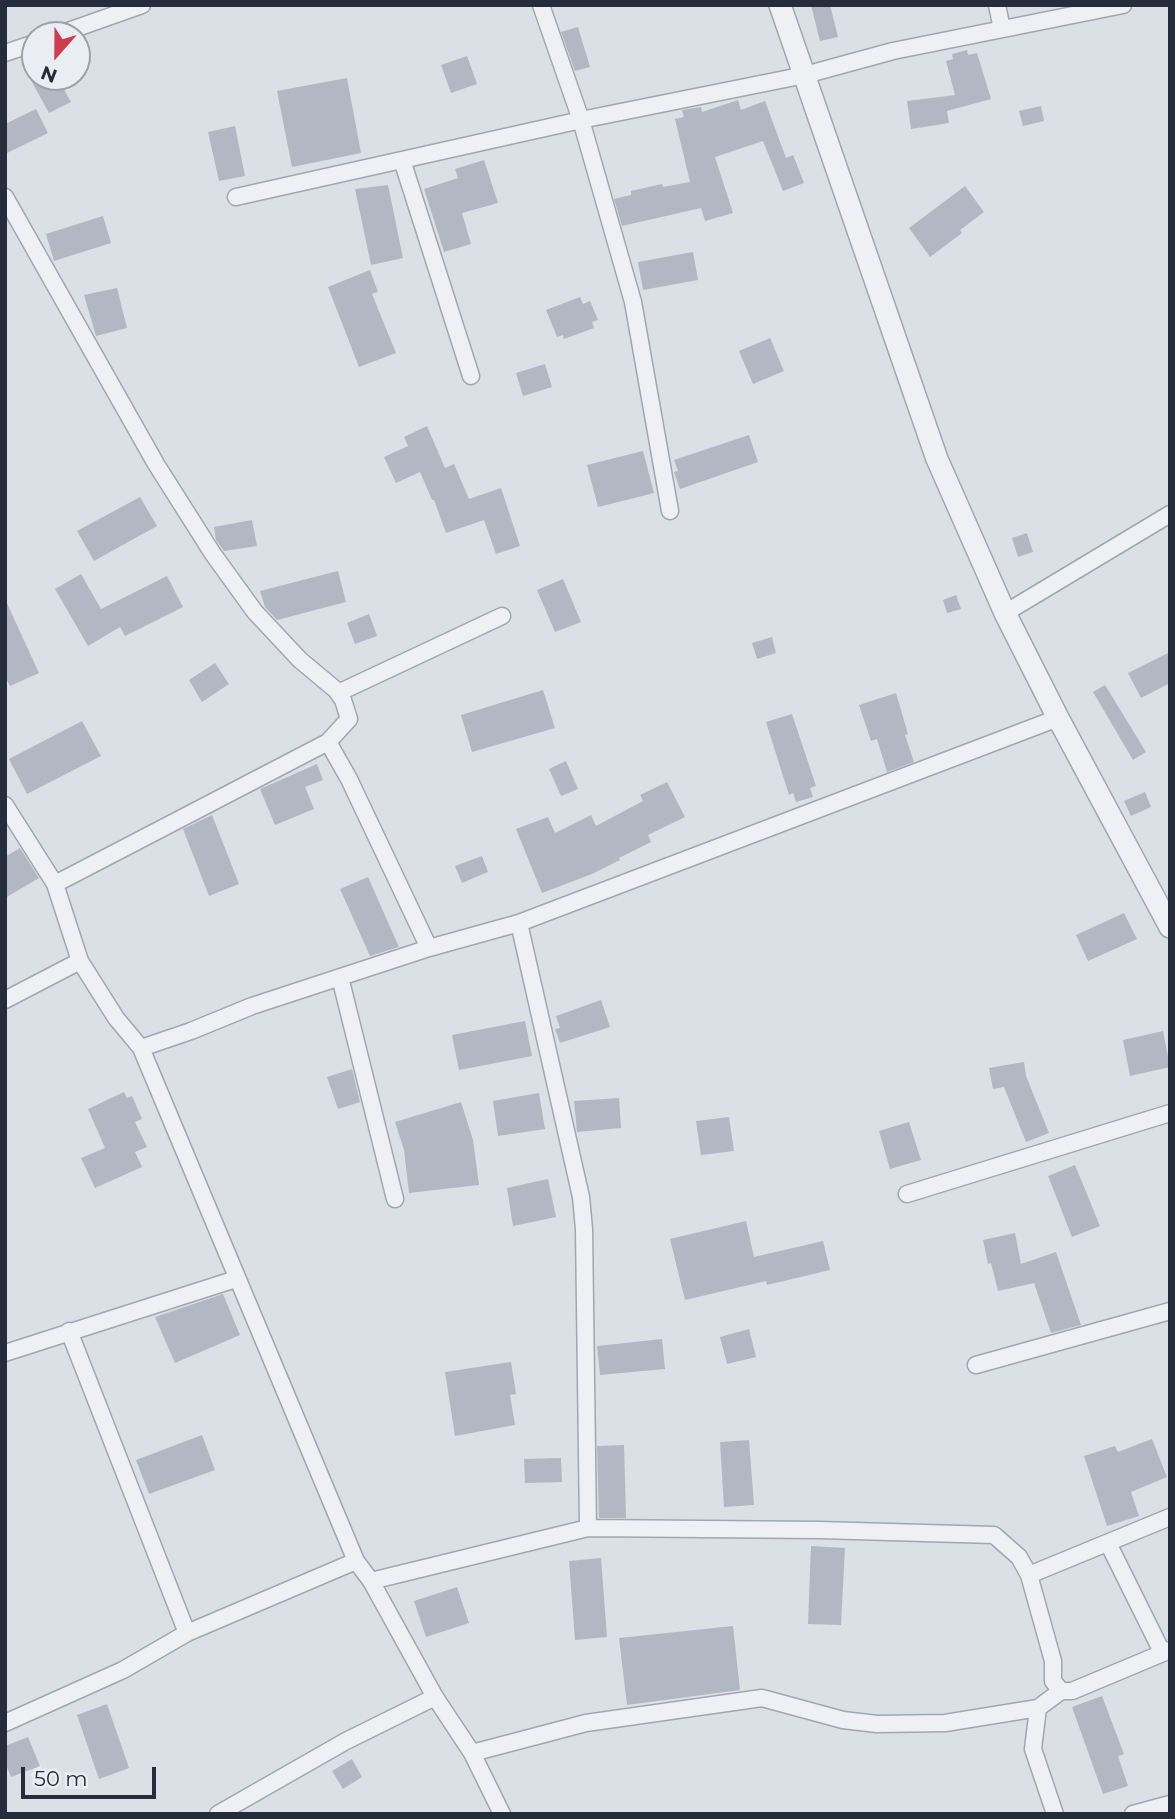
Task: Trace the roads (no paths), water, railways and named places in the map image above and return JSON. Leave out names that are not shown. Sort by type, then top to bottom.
[{"type":"street","points":[[91,23],[142,5]]},
{"type":"street","points":[[541,5],[581,120],[633,302],[670,511]]},
{"type":"street","points":[[779,5],[937,459],[1005,613],[1170,927]]},
{"type":"street","points":[[997,5],[1002,29]]},
{"type":"street","points":[[236,197],[581,120],[805,75],[893,51],[1123,5]]},
{"type":"street","points":[[402,160],[471,376]]},
{"type":"street","points":[[5,197],[156,464],[213,554],[255,612],[300,660],[338,693],[349,719],[328,742],[55,884]]},
{"type":"street","points":[[1005,613],[1170,514]]},
{"type":"street","points":[[338,693],[502,616]]},
{"type":"street","points":[[141,1048],[252,1006],[429,948],[519,923],[1058,718]]},
{"type":"street","points":[[328,742],[349,779],[429,948]]},
{"type":"street","points":[[5,805],[55,884],[80,961],[116,1018],[141,1048],[356,1561],[371,1581],[435,1697],[472,1753],[502,1814]]},
{"type":"street","points":[[519,923],[581,1197],[584,1229],[588,1528]]},
{"type":"street","points":[[5,1000],[80,961]]},
{"type":"street","points":[[340,977],[395,1199]]},
{"type":"street","points":[[907,1194],[1170,1113]]},
{"type":"street","points":[[5,1353],[236,1279]]},
{"type":"street","points":[[976,1365],[1170,1311]]},
{"type":"street","points":[[69,1331],[187,1633]]},
{"type":"street","points":[[1028,1575],[1170,1517]]},
{"type":"street","points":[[371,1581],[588,1528],[994,1535],[1019,1558],[1028,1575],[1053,1661],[1054,1681],[1061,1691]]},
{"type":"street","points":[[472,1753],[586,1723],[762,1698],[843,1720],[877,1724],[946,1723],[1038,1709],[1061,1691],[1072,1691],[1166,1651],[1108,1543]]},
{"type":"street","points":[[5,1723],[123,1670],[187,1633],[356,1561]]},
{"type":"street","points":[[218,1814],[346,1741],[435,1697]]},
{"type":"street","points":[[1038,1709],[1033,1749],[1055,1814]]},
{"type":"street","points":[[1133,1814],[1170,1804]]}]
